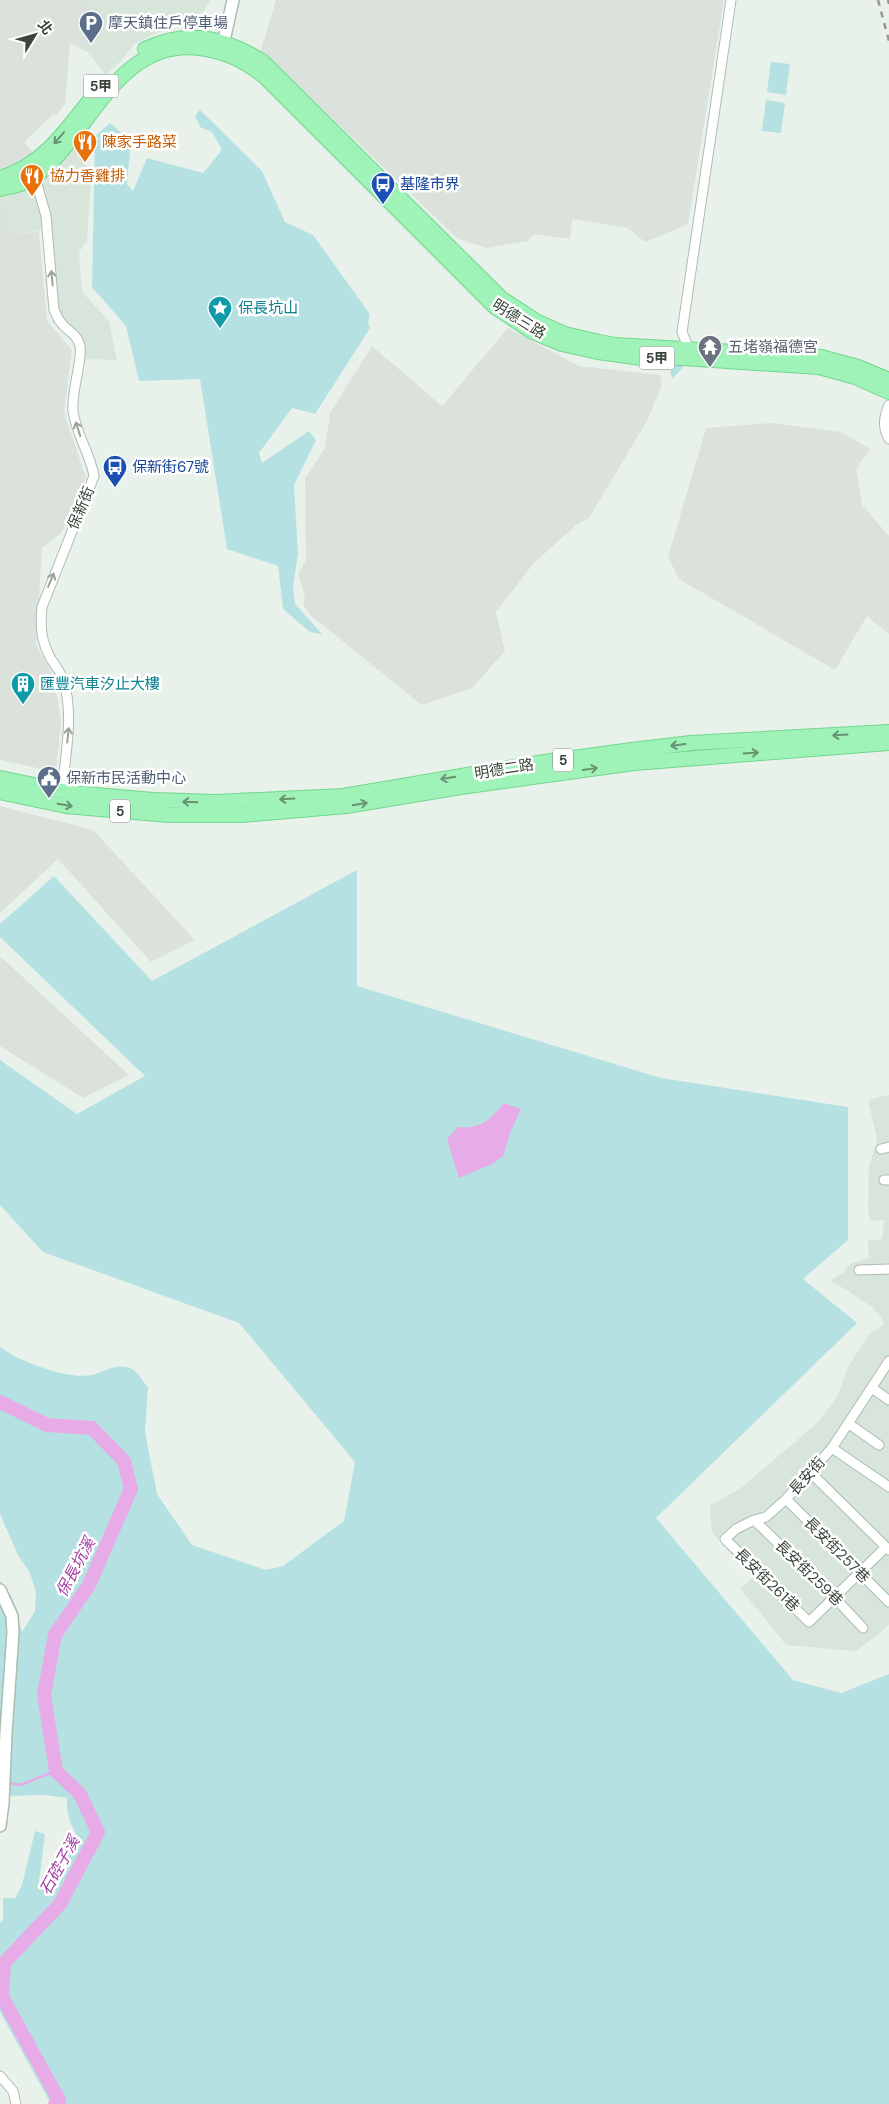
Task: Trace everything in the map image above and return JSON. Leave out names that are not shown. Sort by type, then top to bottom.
[{"type":"main road","name":"5甲","points":[[0,178],[21,171],[54,144],[106,79],[122,64],[143,49],[164,40],[187,37],[223,47]]},
{"type":"main road","name":"5甲","points":[[0,189],[35,177],[64,151],[113,85],[147,57],[163,51],[188,47],[223,47]]},
{"type":"main road","name":"明德三路","points":[[223,47],[244,51],[272,70],[423,229],[502,299],[536,322],[565,334],[665,353],[821,357],[858,367],[889,380]]},
{"type":"main road","name":"明德三路","points":[[690,353],[819,367],[855,377],[889,392]]},
{"type":"main road","name":"明德二路","points":[[240,808],[343,796],[544,762],[692,743],[889,732]]},
{"type":"main road","name":"明德二路","points":[[240,808],[346,806],[461,787],[634,763],[889,743]]},
{"type":"main road","name":"5","points":[[0,778],[73,792],[152,800],[195,802],[240,808]]},
{"type":"main road","name":"5","points":[[0,792],[75,807],[168,815],[240,808]]},
{"type":"street","points":[[223,47],[233,0]]},
{"type":"street","points":[[690,353],[682,332],[730,0]]},
{"type":"street","name":"保新街","points":[[35,177],[46,216],[54,310],[60,321],[77,336],[81,349],[73,410],[79,432],[92,461],[94,476],[42,607],[42,640],[62,678],[70,721],[63,783]]},
{"type":"street","points":[[665,353],[682,332]]},
{"type":"street","points":[[889,405],[884,418],[885,432],[889,439]]},
{"type":"street","points":[[859,1270],[889,1269]]},
{"type":"street","points":[[832,1448],[850,1424],[889,1361]]},
{"type":"street","points":[[872,1388],[889,1400]]},
{"type":"street","points":[[850,1424],[879,1446]]},
{"type":"street","name":"長安街","points":[[725,1539],[736,1529],[754,1520],[766,1517],[786,1499],[832,1448],[889,1487]]},
{"type":"street","points":[[810,1472],[887,1549],[834,1597]]},
{"type":"street","name":"長安街257巷","points":[[786,1499],[889,1602]]},
{"type":"street","name":"長安街259巷","points":[[754,1520],[834,1597],[863,1628]]},
{"type":"street","name":"長安街261巷","points":[[725,1539],[809,1622],[834,1597]]},
{"type":"street","points":[[0,1590],[12,1616],[14,1632],[0,1826]]},
{"type":"street","points":[[0,2076],[13,2091],[16,2104]]},
{"type":"shaded area","points":[[0,0],[86,0],[87,52],[70,43],[65,104],[57,114],[52,115],[24,142],[36,156],[0,174]]},
{"type":"shaded area","points":[[86,0],[211,0],[204,11],[134,44],[125,57],[106,75],[87,52]]},
{"type":"shaded area","points":[[276,0],[724,0],[688,224],[645,242],[628,228],[572,219],[570,239],[534,234],[528,241],[487,248],[458,239],[261,50]]},
{"type":"shaded area","points":[[771,62],[790,64],[786,95],[767,92]]},
{"type":"shaded area","points":[[766,100],[785,103],[781,133],[762,131]]},
{"type":"shaded area","points":[[200,110],[262,171],[285,222],[313,235],[370,314],[368,323],[370,328],[315,414],[292,408],[259,453],[262,463],[309,431],[316,440],[294,485],[298,554],[293,586],[295,604],[322,634],[310,632],[283,609],[278,566],[227,549],[200,379],[139,381],[126,326],[92,287],[95,136],[110,123],[131,141],[127,184],[133,191],[147,158],[203,173],[222,150],[212,132],[200,127],[195,116]]},
{"type":"shaded area","points":[[77,147],[91,177],[87,241],[79,252],[82,292],[109,321],[117,360],[83,359],[84,350],[80,334],[63,318],[58,308],[50,216],[38,179]]},
{"type":"shaded area","points":[[33,182],[43,217],[44,229],[13,235],[0,206],[0,192]]},
{"type":"shaded area","points":[[0,206],[13,235],[39,231],[47,321],[72,350],[64,412],[86,478],[62,532],[42,548],[36,644],[54,678],[61,722],[56,772],[0,760]]},
{"type":"shaded area","points":[[508,328],[579,366],[660,375],[662,385],[648,419],[589,518],[575,526],[533,564],[496,612],[505,651],[472,688],[422,705],[310,615],[303,604],[305,597],[298,574],[306,560],[305,479],[325,448],[330,413],[372,346],[442,406]]},
{"type":"shaded area","points":[[669,364],[685,365],[672,379]]},
{"type":"shaded area","points":[[771,423],[841,432],[870,449],[856,469],[862,505],[889,536],[889,634],[867,616],[835,670],[679,579],[668,557],[706,428]]},
{"type":"shaded area","points":[[0,806],[93,830],[195,940],[151,962],[58,859],[0,913]]},
{"type":"shaded area","points":[[357,870],[357,986],[661,1078],[848,1107],[848,1240],[803,1279],[857,1323],[656,1518],[793,1680],[841,1693],[889,1674],[889,2104],[51,2104],[0,2012],[0,1923],[3,1920],[3,1898],[15,1898],[22,1885],[35,1831],[45,1834],[39,1881],[47,1888],[52,1883],[78,1837],[69,1818],[67,1798],[44,1795],[10,1796],[0,1794],[0,1580],[12,1598],[22,1632],[35,1611],[36,1593],[30,1573],[18,1555],[0,1514],[0,1347],[31,1363],[70,1375],[91,1375],[116,1367],[127,1367],[134,1370],[148,1387],[145,1432],[157,1494],[192,1545],[266,1570],[283,1566],[344,1521],[355,1462],[239,1323],[43,1252],[0,1205],[0,1060],[77,1114],[145,1076],[0,937],[0,924],[54,876],[152,981]]},
{"type":"shaded area","points":[[0,956],[129,1075],[83,1098],[0,1046]]},
{"type":"shaded area","points":[[889,1095],[889,1624],[856,1651],[786,1645],[740,1588],[753,1578],[712,1532],[710,1506],[742,1487],[816,1424],[837,1397],[848,1367],[869,1334],[885,1323],[872,1307],[830,1281],[844,1272],[850,1264],[869,1258],[868,1241],[882,1239],[884,1220],[871,1221],[868,1212],[869,1167],[877,1139],[868,1100]]},
{"type":"shaded area","points":[[504,1103],[521,1109],[510,1133],[503,1156],[492,1164],[459,1178],[447,1139],[458,1127],[479,1125],[484,1122]]},
{"type":"waterway","name":"保長坑溪","points":[[0,1402],[47,1425],[92,1428],[124,1461],[131,1489],[89,1585],[55,1635],[44,1695],[56,1771],[80,1794],[98,1832],[60,1904],[4,1963],[2,1997],[59,2100],[55,2104]]},
{"type":"waterway","name":"保長坑溪","points":[[6,1782],[20,1785],[56,1771]]},
{"type":"railway","points":[[878,0],[889,41]]},
{"type":"railway","points":[[888,0],[889,4]]},
{"type":"place","name":"摩天鎮住戶停車場","points":[[91,44]]},
{"type":"place","name":"陳家手路菜","points":[[85,163]]},
{"type":"place","name":"協力香雞排","points":[[32,197]]},
{"type":"place","name":"基隆市界","points":[[383,205]]},
{"type":"place","name":"保長坑山","points":[[220,329]]},
{"type":"place","name":"五堵嶺福德宮","points":[[710,368]]},
{"type":"place","name":"保新街67號","points":[[115,488]]},
{"type":"place","name":"匯豐汽車汐止大樓","points":[[23,705]]},
{"type":"place","name":"保新市民活動中心","points":[[49,799]]},
{"type":"water label","name":"石硿子溪","points":[[59,1865]]}]
